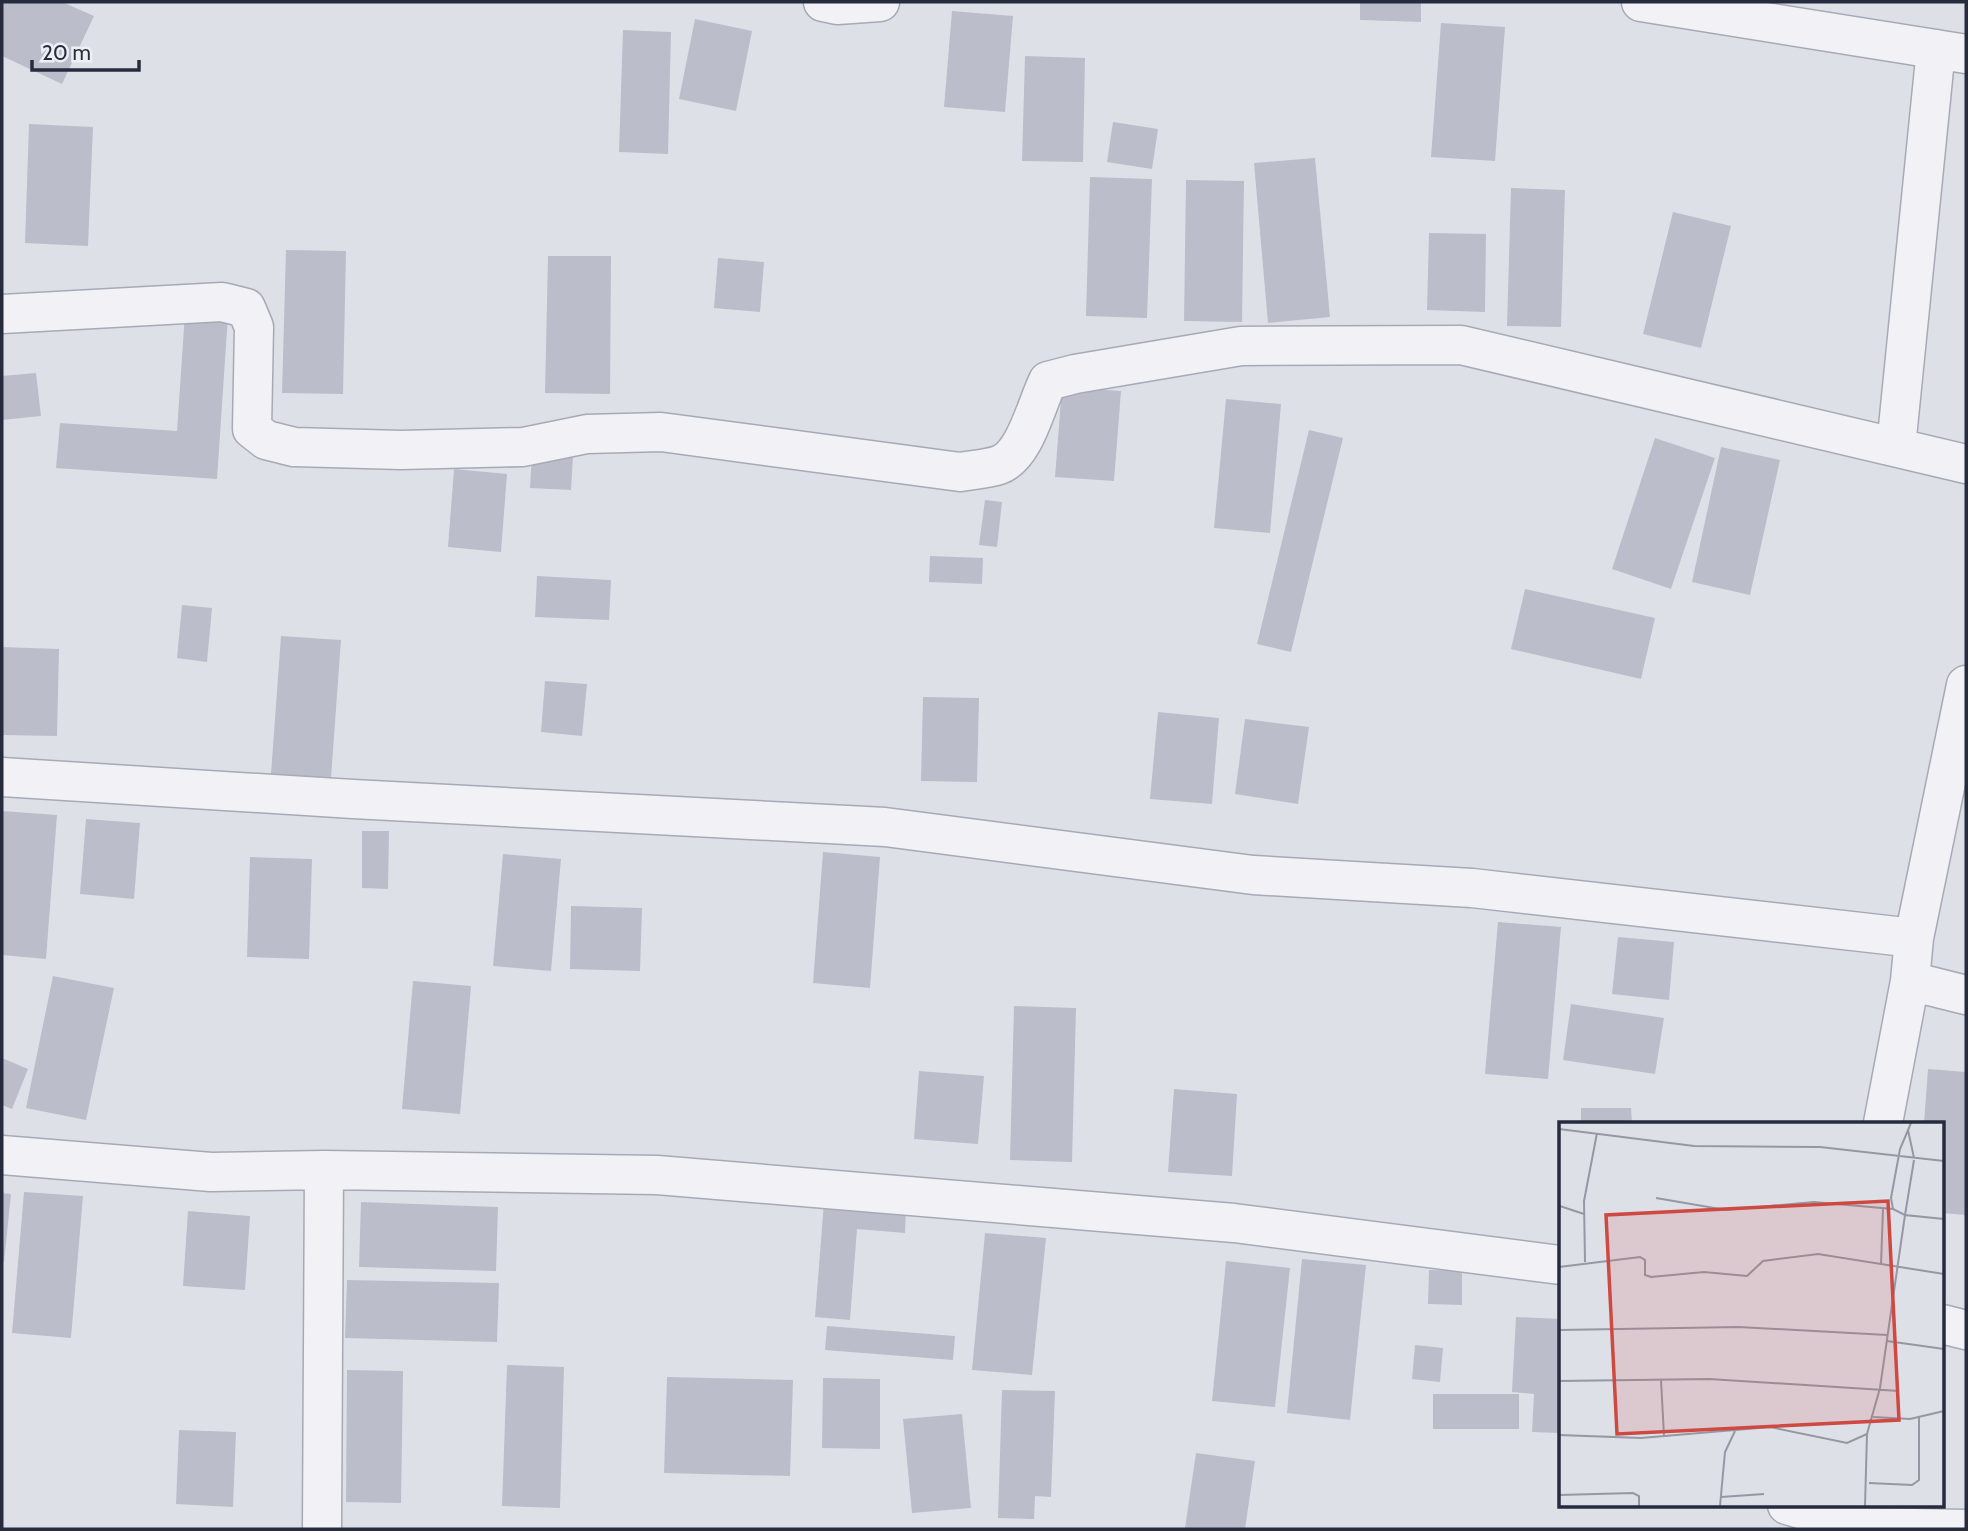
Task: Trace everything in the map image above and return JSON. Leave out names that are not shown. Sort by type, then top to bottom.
[{"type":"street","points":[[823,2],[837,5],[880,2]]},
{"type":"street","points":[[1640,2],[1951,51],[1896,447]]},
{"type":"street","points":[[2,314],[222,302],[246,308],[254,327],[252,429],[266,440],[294,447],[401,450],[523,447],[587,434],[660,432],[960,472],[1001,465],[1022,445],[1048,381],[1075,374],[1241,346],[1461,345],[1966,464]]},
{"type":"street","points":[[1883,1122],[1909,981],[1914,937],[1966,685]]},
{"type":"street","points":[[2,777],[610,814],[885,827],[1253,875],[1472,888],[1914,937]]},
{"type":"street","points":[[1909,981],[1966,995]]},
{"type":"street","points":[[2,1155],[211,1172],[324,1170],[657,1175],[1234,1223],[1559,1265]]},
{"type":"street","points":[[323,1529],[324,1170]]},
{"type":"street","points":[[1944,1324],[1966,1330]]},
{"type":"street","points":[[1777,1529],[1787,1506]]},
{"type":"street","points":[[1790,1506],[1859,1527],[1966,1529]]},
{"type":"building","points":[[2,2],[62,2],[94,16],[62,84],[2,56]]},
{"type":"building","points":[[1360,2],[1421,2],[1421,22],[1360,20]]},
{"type":"building","points":[[952,11],[1013,16],[1005,112],[944,107]]},
{"type":"building","points":[[695,19],[752,31],[736,111],[679,99]]},
{"type":"building","points":[[1441,23],[1505,27],[1495,161],[1431,157]]},
{"type":"building","points":[[623,30],[671,32],[668,154],[619,152]]},
{"type":"building","points":[[1025,56],[1085,58],[1083,162],[1022,161]]},
{"type":"building","points":[[1113,122],[1158,129],[1152,169],[1107,162]]},
{"type":"building","points":[[29,124],[93,127],[88,246],[25,243]]},
{"type":"building","points":[[1315,158],[1330,317],[1268,323],[1254,163]]},
{"type":"building","points":[[1090,177],[1152,179],[1147,318],[1086,316]]},
{"type":"building","points":[[1186,180],[1244,181],[1242,322],[1184,321]]},
{"type":"building","points":[[1511,188],[1565,190],[1561,327],[1507,326]]},
{"type":"building","points":[[1673,212],[1731,226],[1701,348],[1643,334]]},
{"type":"building","points":[[1429,233],[1486,234],[1485,312],[1427,310]]},
{"type":"building","points":[[286,250],[346,251],[343,394],[282,393]]},
{"type":"building","points":[[548,256],[611,256],[610,394],[545,393]]},
{"type":"building","points":[[718,258],[764,262],[760,312],[714,308]]},
{"type":"building","points":[[185,313],[228,316],[217,479],[56,468],[60,423],[177,431]]},
{"type":"building","points":[[36,373],[41,416],[2,420],[2,376]]},
{"type":"building","points":[[1062,387],[1121,391],[1114,481],[1055,477]]},
{"type":"building","points":[[1226,399],[1281,404],[1270,533],[1214,528]]},
{"type":"building","points":[[1309,430],[1343,438],[1291,652],[1257,644]]},
{"type":"building","points":[[1655,438],[1715,458],[1671,589],[1612,569]]},
{"type":"building","points":[[1721,447],[1780,460],[1750,595],[1692,582]]},
{"type":"building","points":[[532,453],[573,456],[571,490],[530,488]]},
{"type":"building","points":[[454,469],[507,474],[501,552],[448,547]]},
{"type":"building","points":[[985,500],[1002,502],[997,547],[979,545]]},
{"type":"building","points":[[930,556],[983,558],[982,584],[929,582]]},
{"type":"building","points":[[537,576],[611,580],[609,620],[535,617]]},
{"type":"building","points":[[1525,589],[1655,618],[1641,679],[1511,649]]},
{"type":"building","points":[[182,605],[212,608],[207,662],[177,658]]},
{"type":"building","points":[[281,636],[341,640],[331,778],[271,774]]},
{"type":"building","points":[[2,647],[59,649],[57,736],[2,735]]},
{"type":"building","points":[[545,681],[587,684],[582,736],[541,732]]},
{"type":"building","points":[[923,697],[979,698],[977,782],[921,781]]},
{"type":"building","points":[[1158,712],[1219,718],[1212,804],[1150,799]]},
{"type":"building","points":[[1245,719],[1309,727],[1298,804],[1235,794]]},
{"type":"building","points":[[2,811],[57,815],[46,959],[2,955]]},
{"type":"building","points":[[86,819],[140,823],[134,899],[80,894]]},
{"type":"building","points":[[362,831],[389,831],[388,889],[362,888]]},
{"type":"building","points":[[823,852],[880,857],[870,988],[813,983]]},
{"type":"building","points":[[503,854],[561,859],[551,971],[493,966]]},
{"type":"building","points":[[250,857],[312,859],[309,959],[247,957]]},
{"type":"building","points":[[571,906],[642,908],[640,971],[570,969]]},
{"type":"building","points":[[1498,922],[1561,927],[1548,1079],[1485,1074]]},
{"type":"building","points":[[1618,937],[1674,942],[1669,1000],[1612,994]]},
{"type":"building","points":[[53,976],[114,988],[86,1120],[26,1108]]},
{"type":"building","points":[[413,981],[471,986],[460,1114],[402,1109]]},
{"type":"building","points":[[1571,1004],[1664,1018],[1655,1074],[1563,1060]]},
{"type":"building","points":[[1014,1006],[1076,1008],[1072,1162],[1010,1160]]},
{"type":"building","points":[[2,1058],[28,1069],[12,1109],[2,1105]]},
{"type":"building","points":[[1928,1069],[1966,1072],[1966,1215],[1944,1213],[1944,1122],[1924,1122]]},
{"type":"building","points":[[919,1071],[984,1076],[978,1144],[914,1139]]},
{"type":"building","points":[[1174,1089],[1237,1094],[1232,1176],[1168,1172]]},
{"type":"building","points":[[1581,1108],[1631,1108],[1632,1122],[1581,1122]]},
{"type":"building","points":[[24,1192],[83,1196],[71,1338],[12,1333]]},
{"type":"building","points":[[2,1193],[11,1194],[4,1262],[2,1262]]},
{"type":"building","points":[[361,1202],[498,1207],[496,1271],[359,1267]]},
{"type":"building","points":[[824,1202],[906,1208],[905,1233],[857,1229],[850,1320],[815,1317]]},
{"type":"building","points":[[188,1211],[250,1216],[245,1290],[183,1286]]},
{"type":"building","points":[[985,1233],[1046,1238],[1032,1375],[972,1370]]},
{"type":"building","points":[[1302,1259],[1366,1265],[1350,1420],[1287,1413]]},
{"type":"building","points":[[1226,1261],[1290,1268],[1275,1407],[1212,1401]]},
{"type":"building","points":[[1429,1270],[1462,1271],[1462,1305],[1428,1304]]},
{"type":"building","points":[[347,1280],[499,1283],[497,1342],[345,1338]]},
{"type":"building","points":[[1516,1317],[1559,1319],[1559,1433],[1532,1432],[1534,1394],[1512,1392]]},
{"type":"building","points":[[827,1326],[955,1336],[953,1360],[825,1350]]},
{"type":"building","points":[[1415,1345],[1443,1348],[1440,1382],[1412,1379]]},
{"type":"building","points":[[507,1365],[564,1367],[560,1508],[502,1506]]},
{"type":"building","points":[[347,1370],[403,1371],[401,1503],[346,1502]]},
{"type":"building","points":[[667,1377],[793,1380],[790,1476],[664,1473]]},
{"type":"building","points":[[823,1378],[880,1379],[880,1449],[822,1448]]},
{"type":"building","points":[[1002,1390],[1055,1391],[1051,1497],[1035,1496],[1034,1519],[998,1518]]},
{"type":"building","points":[[1433,1394],[1519,1394],[1519,1429],[1433,1429]]},
{"type":"building","points":[[962,1414],[971,1508],[912,1513],[903,1419]]},
{"type":"building","points":[[179,1430],[236,1432],[233,1507],[176,1504]]},
{"type":"building","points":[[1196,1453],[1255,1461],[1245,1529],[1185,1528]]}]
